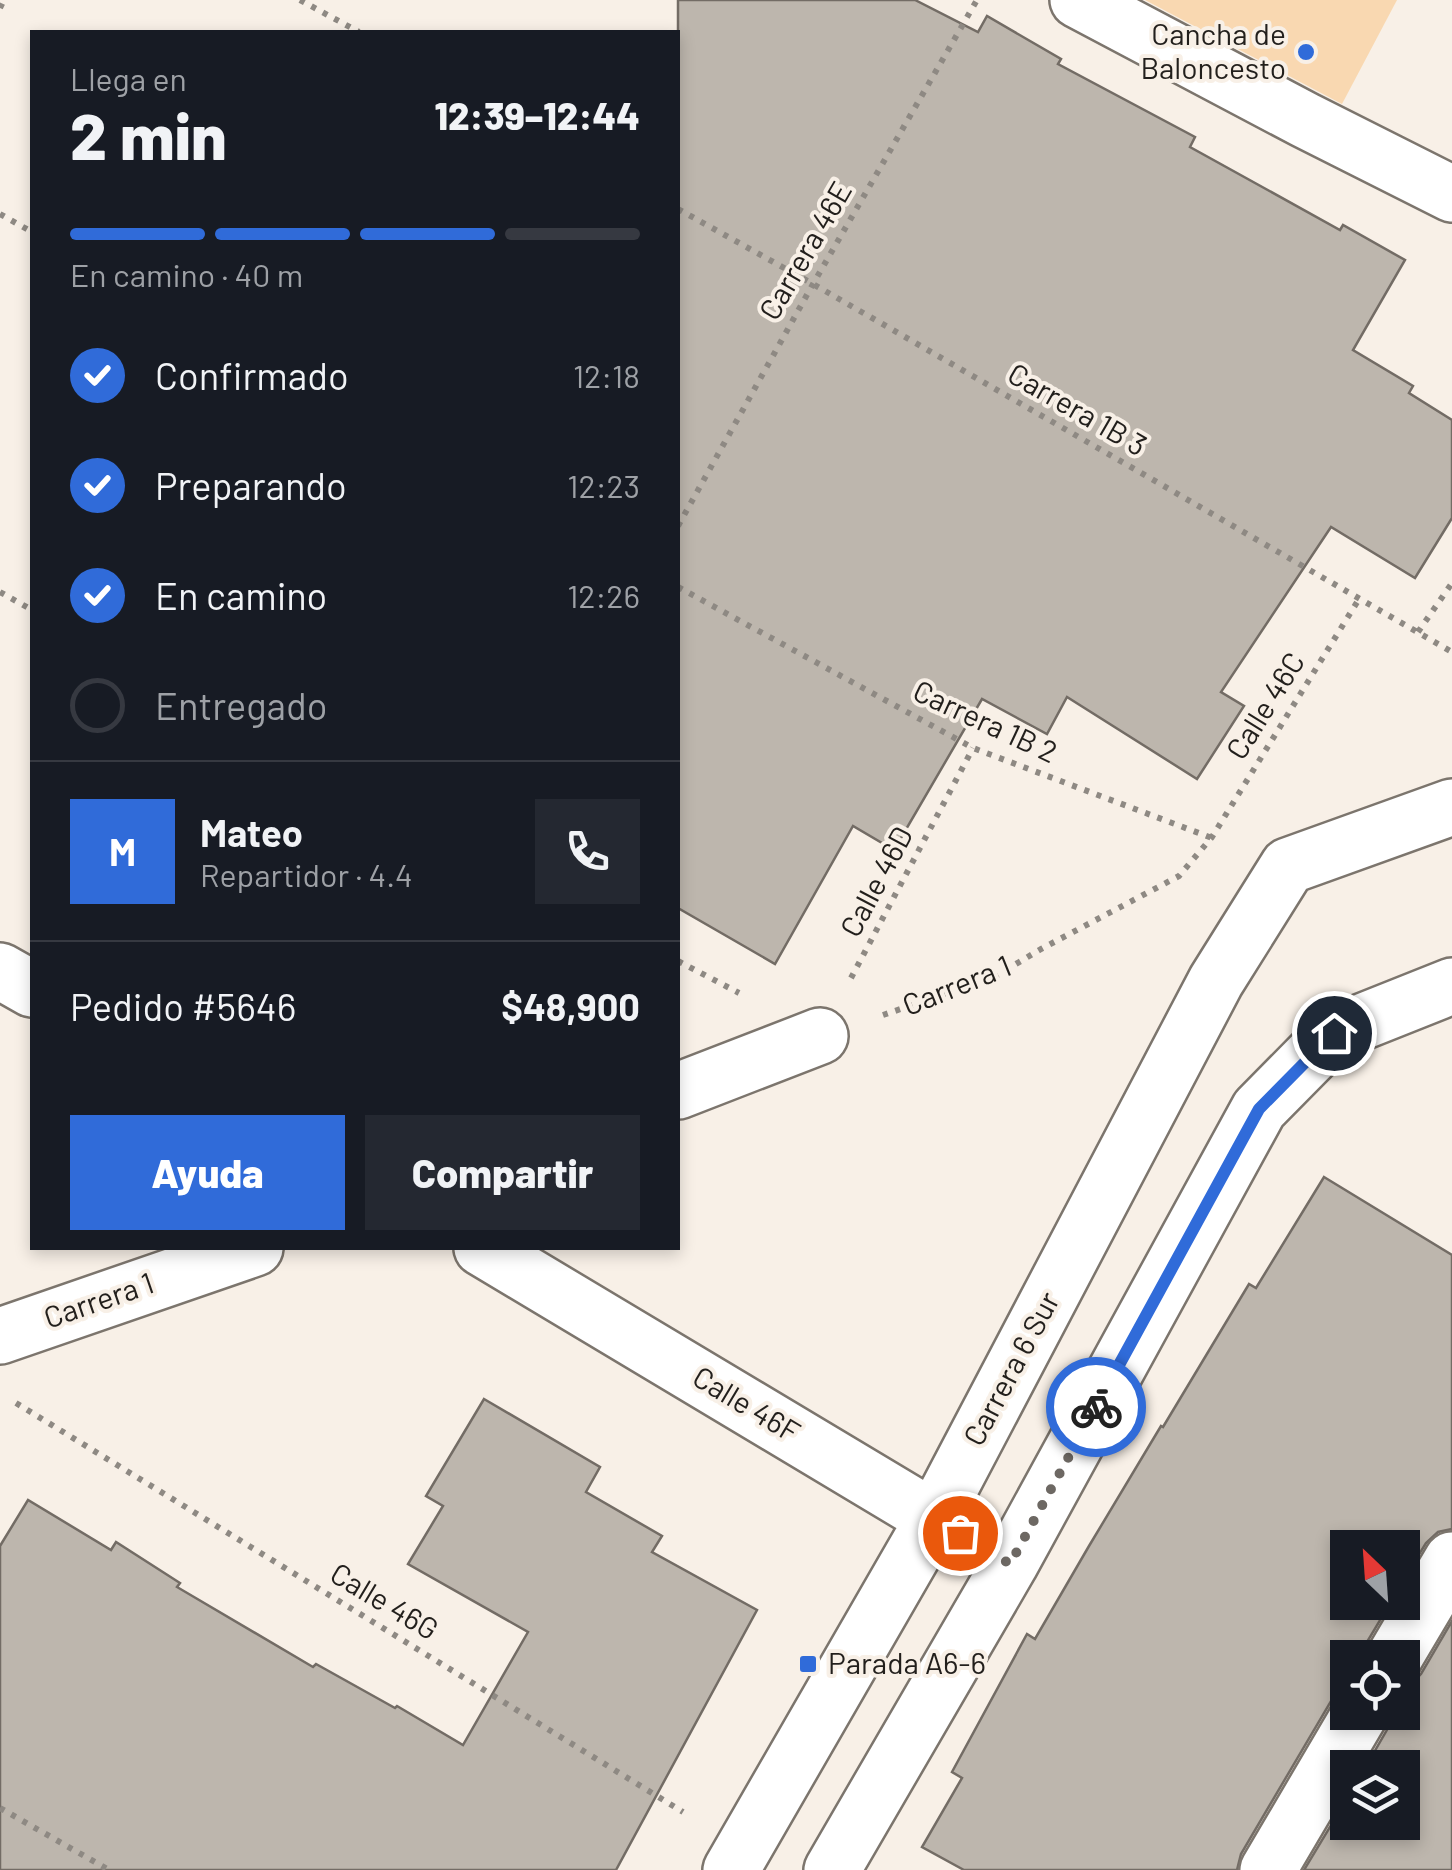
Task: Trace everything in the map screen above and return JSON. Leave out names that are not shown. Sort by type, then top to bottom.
[{"type":"street","points":[[1078,0],[1452,194]]},
{"type":"street","points":[[1288,866],[1452,807]]},
{"type":"street","name":"Carrera 6 Sur","points":[[738,1860],[934,1518],[1216,980],[1288,866]]},
{"type":"street","points":[[0,971],[30,989]]},
{"type":"street","points":[[832,1870],[1010,1564],[1259,1109],[1334,1033],[1452,986]]},
{"type":"street","points":[[680,1090],[820,1036]]},
{"type":"street","name":"Carrera 1","points":[[0,1336],[248,1250]]},
{"type":"street","name":"Calle 46F","points":[[485,1250],[1010,1564]]},
{"type":"street","points":[[1405,1640],[1452,1560]]},
{"type":"street","points":[[1268,1870],[1350,1730]]},
{"type":"path","points":[[0,8],[4,0]]},
{"type":"path","points":[[300,0],[355,30]]},
{"type":"path","name":"Carrera 46E","points":[[680,522],[812,284],[977,0]]},
{"type":"path","name":"Carrera 1B 3","points":[[680,210],[1452,652]]},
{"type":"path","points":[[0,214],[30,231]]},
{"type":"path","points":[[1418,632],[1452,583]]},
{"type":"path","name":"Carrera 1B 2","points":[[680,588],[973,748],[1288,866]]},
{"type":"path","points":[[0,592],[30,609]]},
{"type":"path","name":"Calle 46C","points":[[1212,838],[1359,599]]},
{"type":"path","name":"Calle 46D","points":[[820,1036],[973,748]]},
{"type":"path","name":"Carrera 1","points":[[820,1036],[994,977],[1179,876],[1212,838]]},
{"type":"path","name":"Calle 46G","points":[[0,1394],[738,1860]]},
{"type":"path","points":[[0,1808],[108,1870]]},
{"type":"shaded area","name":"Cancha de Baloncesto","points":[[1145,0],[1397,0],[1342,104]]},
{"type":"building","points":[[678,0],[915,0],[978,32],[987,16],[1061,59],[1058,64],[1195,137],[1190,147],[1340,230],[1343,225],[1405,260],[1353,350],[1413,386],[1409,393],[1452,420],[1452,518],[1415,578],[1331,527],[1221,692],[1244,706],[1197,779],[1067,697],[1047,734],[982,699],[894,850],[853,826],[775,964],[680,909]]},
{"type":"building","points":[[1324,1177],[1452,1255],[1452,1529],[1438,1532],[1420,1553],[1420,1530],[1330,1530],[1330,1620],[1380,1620],[1368,1640],[1330,1640],[1330,1703],[1241,1854],[1237,1870],[964,1870],[922,1847],[962,1778],[952,1772],[1027,1634],[1035,1639],[1249,1284],[1256,1288]]},
{"type":"building","points":[[484,1399],[600,1467],[586,1492],[662,1536],[652,1552],[757,1610],[616,1870],[0,1870],[0,1546],[28,1500],[111,1550],[116,1542],[180,1583],[177,1587],[313,1667],[316,1664],[397,1706],[463,1745],[528,1632],[408,1564],[443,1506],[426,1496]]},
{"type":"building","points":[[1452,1621],[1452,1870],[1304,1870],[1330,1827],[1330,1840],[1420,1840],[1420,1750],[1375,1750],[1387,1730],[1420,1730],[1421,1674]]},
{"type":"way so far","points":[[960,1533],[1010,1564],[1096,1407]]},
{"type":"place","name":"Cancha de Baloncesto","points":[[1306,52]]},
{"type":"place","name":"Parada A6-6","points":[[808,1664]]},
{"type":"route","points":[[1096,1407],[1259,1109],[1334,1033]]}]
